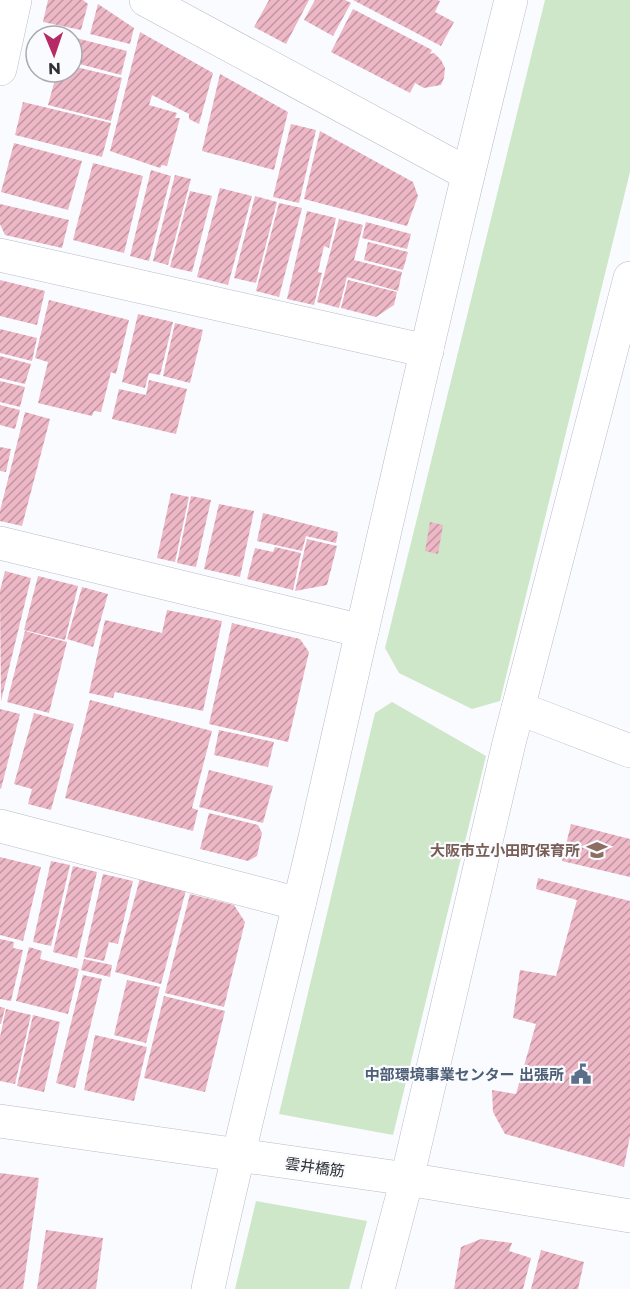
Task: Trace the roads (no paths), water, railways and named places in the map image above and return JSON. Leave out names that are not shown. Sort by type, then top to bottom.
[{"type":"street","points":[[0,69],[15,0]]},
{"type":"street","points":[[146,0],[468,174]]},
{"type":"street","points":[[208,1289],[237,1156],[299,904],[468,174],[511,0]]},
{"type":"street","points":[[0,255],[427,351]]},
{"type":"street","points":[[378,1289],[407,1179],[518,708],[630,278]]},
{"type":"street","points":[[0,543],[362,631]]},
{"type":"street","points":[[518,708],[630,751]]},
{"type":"street","points":[[0,826],[299,904]]},
{"type":"street","name":"雲井橋筋","points":[[0,1121],[407,1179],[630,1216]]},
{"type":"place","name":"大阪市立小田町保育所","points":[[597,850]]},
{"type":"place","name":"中部環境事業センター 出張所","points":[[581,1074]]}]
